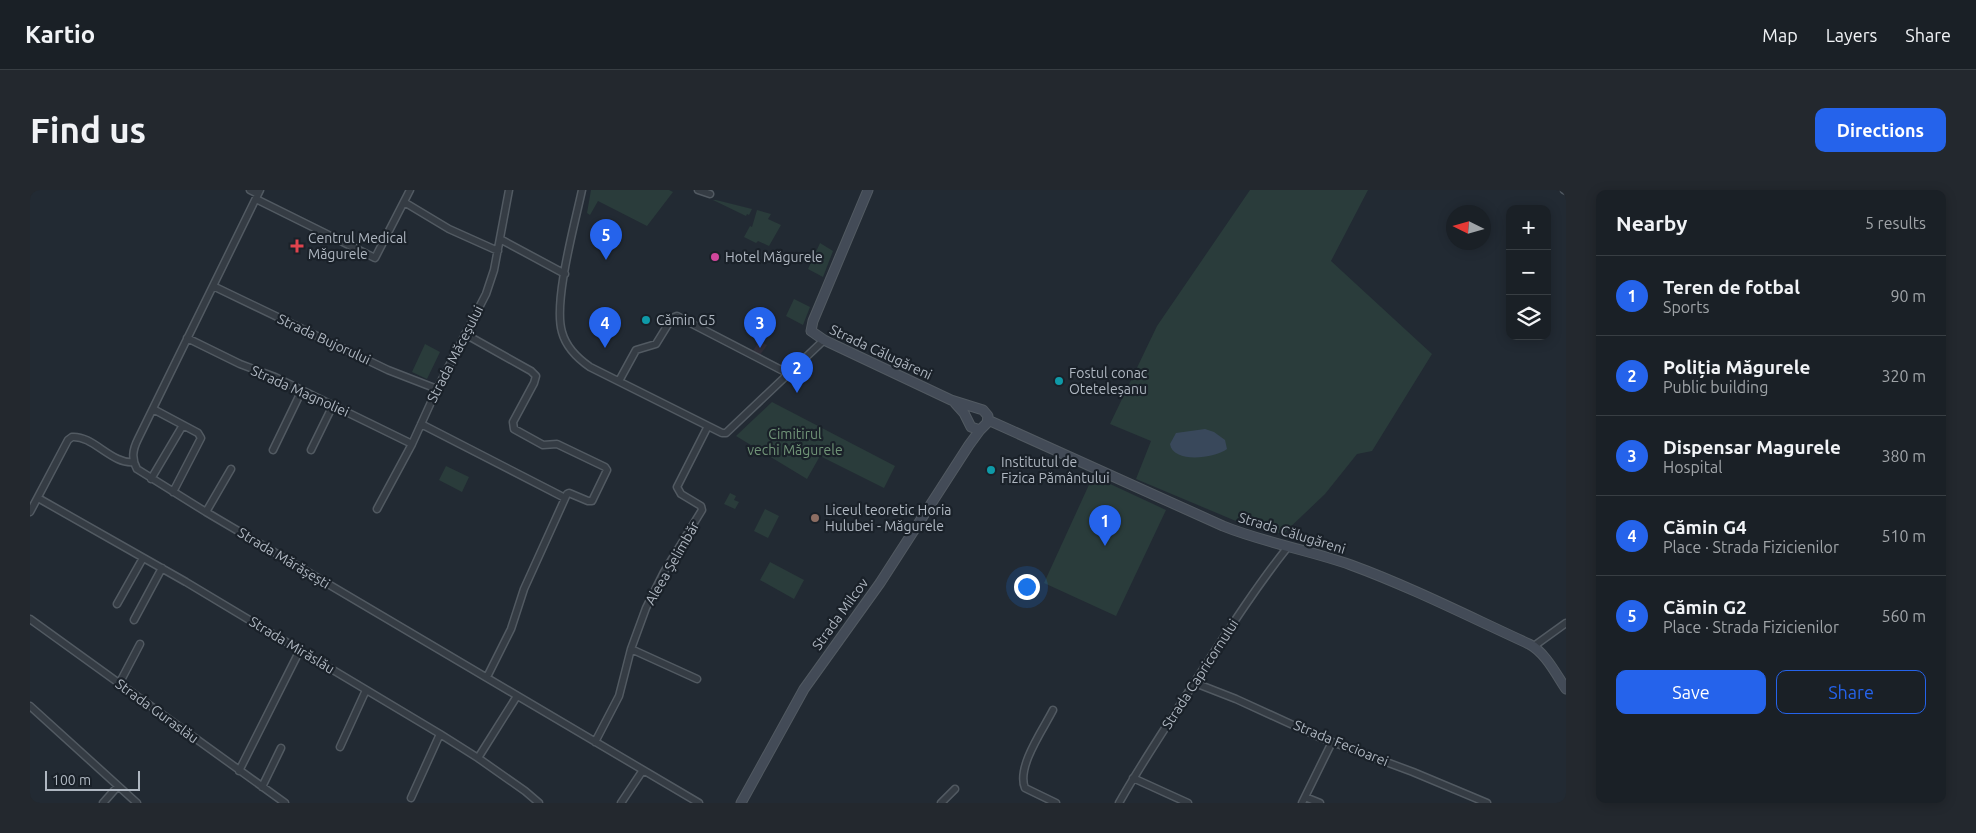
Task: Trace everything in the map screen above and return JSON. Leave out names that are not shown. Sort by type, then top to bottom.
[{"type":"main road","name":"Strada Călugăreni","points":[[868,190],[811,328],[815,335],[824,340],[951,400],[976,409]]},
{"type":"main road","name":"Strada Călugăreni","points":[[951,400],[962,410],[967,418]]},
{"type":"main road","points":[[976,409],[983,410],[988,420],[986,426],[975,428],[967,418],[970,412],[976,409]]},
{"type":"main road","name":"Strada Călugăreni","points":[[988,420],[1223,526],[1252,538],[1336,561],[1368,572],[1534,646],[1566,689]]},
{"type":"main road","name":"Strada Milcov","points":[[741,803],[804,689],[880,583],[969,445],[975,428]]},
{"type":"street","points":[[250,190],[375,258],[410,190]]},
{"type":"street","name":"Strada Măceșului","points":[[377,509],[412,444],[437,389],[486,294],[498,251],[510,190]]},
{"type":"street","points":[[582,190],[559,311],[564,340],[583,362],[722,433],[729,431],[824,340]]},
{"type":"street","points":[[698,190],[710,194]]},
{"type":"street","points":[[30,512],[68,440],[72,436],[82,438],[122,460],[134,462],[133,453],[135,446],[258,194]]},
{"type":"street","points":[[404,202],[449,228],[498,251]]},
{"type":"street","points":[[500,239],[565,274]]},
{"type":"street","name":"Strada Bujorului","points":[[213,286],[388,370],[437,389]]},
{"type":"street","points":[[619,381],[636,350],[656,344],[672,318],[677,316],[789,374]]},
{"type":"street","points":[[465,334],[531,370],[536,376],[513,422],[514,428],[543,445],[559,445],[606,469],[606,473],[592,501],[569,492],[565,498],[524,589],[511,629],[487,678]]},
{"type":"street","name":"Strada Magnoliei","points":[[188,338],[240,364],[275,377],[412,444]]},
{"type":"street","points":[[273,450],[302,390]]},
{"type":"street","points":[[311,450],[333,405]]},
{"type":"street","points":[[153,409],[198,433],[201,440],[173,492]]},
{"type":"street","points":[[421,424],[565,498]]},
{"type":"street","points":[[151,479],[183,425]]},
{"type":"street","name":"Aleea Șelimbăr","points":[[595,742],[619,696],[631,649],[646,608],[702,510],[701,506],[681,494],[676,487],[708,426]]},
{"type":"street","name":"Strada Mărășești","points":[[134,462],[140,472],[151,479],[699,803]]},
{"type":"street","points":[[206,512],[232,469]]},
{"type":"street","name":"Strada Mirăslău","points":[[38,498],[162,568],[440,734],[525,790],[531,801],[539,803]]},
{"type":"street","name":"Strada Capricornului","points":[[1119,803],[1133,778],[1254,592],[1287,548]]},
{"type":"street","points":[[117,604],[143,558]]},
{"type":"street","points":[[134,620],[162,568]]},
{"type":"street","name":"Strada Guraslău","points":[[30,619],[285,803]]},
{"type":"street","points":[[1534,646],[1566,623]]},
{"type":"street","points":[[120,684],[140,644]]},
{"type":"street","points":[[631,649],[697,679]]},
{"type":"street","points":[[239,771],[300,650]]},
{"type":"street","name":"Strada Fecioarei","points":[[1195,683],[1236,699],[1332,742],[1413,772],[1487,803]]},
{"type":"street","points":[[340,747],[366,690]]},
{"type":"street","points":[[478,758],[517,696]]},
{"type":"street","points":[[30,706],[137,803]]},
{"type":"street","points":[[1053,710],[1025,766],[1022,777],[1024,788],[1056,803]]},
{"type":"street","points":[[411,798],[440,734]]},
{"type":"street","points":[[1320,803],[1303,800],[1332,742]]},
{"type":"street","points":[[262,787],[281,748]]},
{"type":"street","points":[[621,803],[643,770]]},
{"type":"street","points":[[1133,778],[1188,803]]},
{"type":"street","points":[[103,803],[118,786]]},
{"type":"street","points":[[941,803],[955,789]]},
{"type":"shaded area","points":[[759,341],[767,345],[760,355],[753,351]]},
{"type":"green space","points":[[591,190],[669,190],[673,192],[647,226],[598,201],[590,215],[587,213]]},
{"type":"green space","points":[[1250,190],[1368,190],[1331,261],[1432,354],[1372,451],[1357,454],[1325,494],[1283,534],[1243,524],[1136,479],[1151,441],[1110,424],[1157,326]]},
{"type":"green space","points":[[713,200],[752,209],[749,215],[747,214],[746,216]]},
{"type":"green space","points":[[757,210],[771,214],[768,219],[781,225],[769,246],[758,241],[756,243],[744,237],[750,226],[752,227]]},
{"type":"green space","points":[[820,243],[833,251],[823,277],[808,269]]},
{"type":"green space","points":[[794,299],[810,307],[803,325],[786,316]]},
{"type":"green space","points":[[425,344],[440,352],[427,379],[412,372]]},
{"type":"green space","name":"Cimitirul vechi Măgurele","points":[[772,402],[895,466],[884,488],[820,456],[807,479],[736,436]]},
{"type":"green space","points":[[446,466],[469,477],[462,492],[439,480]]},
{"type":"green space","points":[[1093,476],[1166,510],[1116,616],[1044,583]]},
{"type":"green space","points":[[730,493],[736,496],[734,500],[739,502],[735,509],[724,504]]},
{"type":"green space","points":[[765,509],[779,516],[768,538],[754,531]]},
{"type":"green space","points":[[770,562],[804,580],[794,599],[760,580]]},
{"type":"water","points":[[1205,429],[1214,432],[1225,440],[1227,449],[1204,457],[1186,457],[1173,450],[1170,444],[1176,433]]},
{"type":"place","name":"Centrul Medical Măgurele","points":[[297,246]]},
{"type":"place","name":"Hotel Măgurele","points":[[715,257]]},
{"type":"place","name":"Cămin G2","points":[[606,260]]},
{"type":"place","name":"Cămin G5","points":[[646,320]]},
{"type":"place","name":"Cămin G4","points":[[605,348]]},
{"type":"place","name":"Dispensar Magurele","points":[[760,348]]},
{"type":"place","name":"Fostul conac Oteteleșanu","points":[[1059,381]]},
{"type":"place","name":"Poliția Măgurele","points":[[797,393]]},
{"type":"place","name":"Institutul de Fizica Pământului","points":[[991,470]]},
{"type":"place","name":"Liceul teoretic Horia Hulubei - Măgurele","points":[[815,518]]},
{"type":"place","name":"Teren de fotbal","points":[[1105,546]]}]
